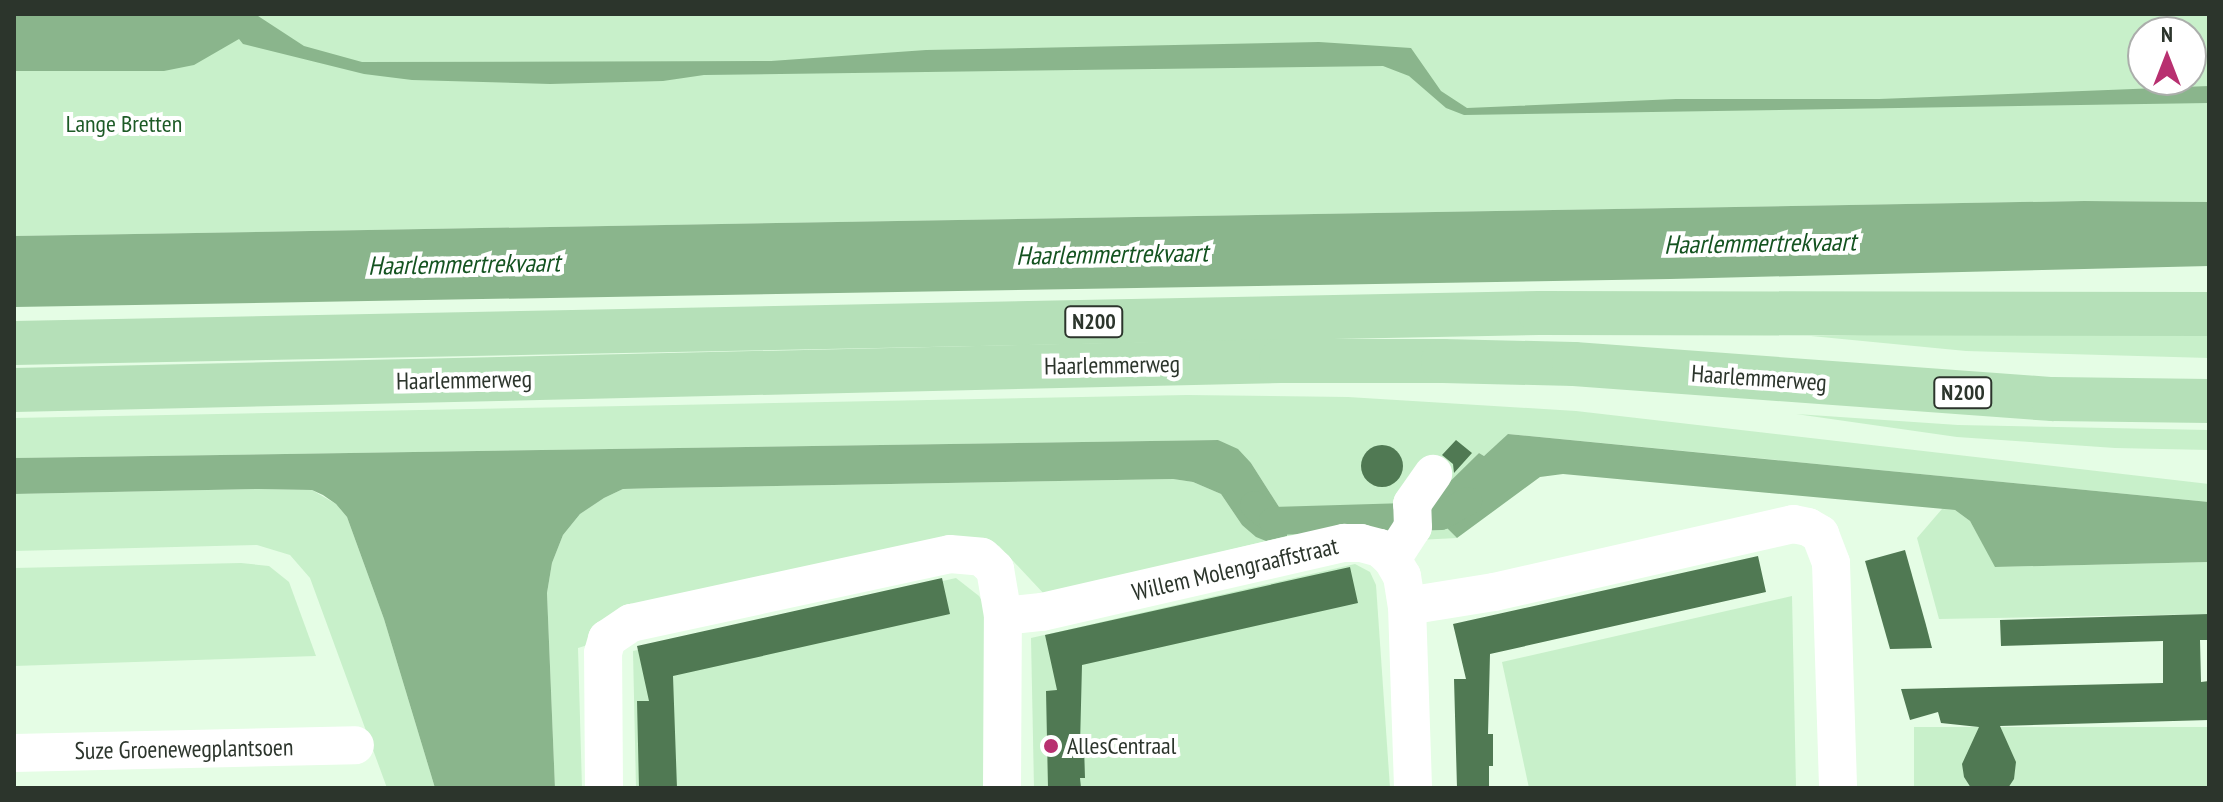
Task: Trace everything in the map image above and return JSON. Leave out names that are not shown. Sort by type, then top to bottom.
[{"type":"main road","name":"Haarlemmerweg","points":[[14,343],[1540,313],[2209,314]]},
{"type":"main road","name":"Haarlemmerweg","points":[[14,390],[1281,361],[1443,361],[1574,364],[2053,399],[2209,401]]},
{"type":"street","points":[[1413,788],[1407,606],[1402,576],[1392,559],[1419,502]]},
{"type":"street","points":[[1407,606],[1494,592],[1777,525],[1808,527],[1820,534],[1831,563],[1838,788]]},
{"type":"street","name":"Willem Molengraaffstraat","points":[[1003,616],[1042,612],[1344,543],[1380,548],[1392,559]]},
{"type":"street","points":[[604,788],[603,653],[607,639],[631,623],[950,554],[982,557],[995,569],[1003,616],[1002,788]]},
{"type":"street","name":"Suze Groenewegplantsoen","points":[[14,753],[355,745]]},
{"type":"green space","name":"Lange Bretten","points":[[14,14],[2209,14],[2209,202],[2084,201],[14,236]]},
{"type":"green space","points":[[2209,329],[2209,358],[1966,351],[1811,336]]},
{"type":"green space","points":[[1187,395],[1348,397],[1576,411],[2209,484],[2209,502],[1509,434],[1484,456],[1479,453],[1426,506],[1457,538],[1418,540],[1403,531],[1287,536],[1288,521],[1251,463],[1218,440],[14,458],[14,418]]},
{"type":"green space","points":[[1796,414],[1958,425],[2209,430],[2209,450],[2115,448],[1957,437]]},
{"type":"green space","points":[[1173,479],[1193,482],[1221,494],[1242,525],[1266,541],[1045,595],[999,546],[981,538],[610,619],[590,631],[591,644],[578,648],[582,788],[555,788],[547,593],[552,563],[563,535],[580,514],[604,498],[623,489]]},
{"type":"green space","points":[[312,490],[336,504],[347,517],[384,619],[435,788],[387,788],[310,578],[290,555],[257,545],[14,551],[14,494]]},
{"type":"green space","points":[[1942,509],[1955,510],[1970,521],[1996,567],[2209,562],[2209,614],[1939,619],[1917,538]]},
{"type":"green space","points":[[241,563],[269,566],[289,582],[316,656],[14,666],[14,568]]},
{"type":"green space","points":[[1355,564],[1370,572],[1376,585],[1390,788],[1034,788],[1031,638]]},
{"type":"green space","points":[[956,578],[979,596],[987,609],[987,788],[636,788],[633,651]]},
{"type":"green space","points":[[1792,596],[1796,788],[1529,788],[1502,662]]},
{"type":"green space","points":[[1914,727],[2209,727],[2209,788],[1914,788]]},
{"type":"water","points":[[14,14],[255,14],[304,46],[362,62],[771,61],[926,50],[1319,42],[1411,48],[1441,91],[1467,108],[1676,99],[1879,99],[2127,89],[2127,96],[2207,96],[2209,86],[2209,103],[1464,115],[1446,108],[1409,76],[1383,66],[704,75],[663,81],[550,84],[412,80],[364,74],[243,44],[239,39],[194,65],[164,71],[14,71]]},
{"type":"water","name":"Haarlemmertrekvaart","points":[[2084,201],[2209,202],[2209,266],[1670,279],[14,307],[14,236]]},
{"type":"water","points":[[1508,434],[2209,502],[2209,562],[1995,567],[1970,521],[1955,510],[1563,474],[1540,477],[1457,538],[1425,506],[1479,453],[1484,456]]},
{"type":"water","points":[[1218,440],[1238,449],[1251,463],[1288,521],[1287,536],[1266,541],[1256,537],[1242,525],[1221,494],[1193,482],[1173,479],[623,489],[604,498],[580,514],[563,535],[552,563],[547,593],[555,788],[435,788],[384,619],[347,517],[323,495],[312,490],[258,489],[14,494],[14,458]]},
{"type":"building","points":[[1456,440],[1472,453],[1454,473],[1453,464],[1442,455]]},
{"type":"building","points":[[1382,445],[1397,451],[1403,466],[1397,481],[1382,487],[1367,481],[1361,466],[1367,451]]},
{"type":"building","points":[[1905,550],[1932,648],[1890,649],[1865,561]]},
{"type":"building","points":[[1758,556],[1766,592],[1490,654],[1488,734],[1493,734],[1493,766],[1489,766],[1489,788],[1457,788],[1454,679],[1466,679],[1453,624]]},
{"type":"building","points":[[1350,567],[1358,603],[1082,665],[1080,745],[1084,745],[1085,778],[1080,778],[1081,788],[1048,788],[1046,691],[1057,690],[1045,635]]},
{"type":"building","points":[[942,578],[950,614],[673,676],[677,788],[639,788],[637,701],[649,701],[637,646]]},
{"type":"building","points":[[2209,614],[2209,640],[2200,640],[2201,682],[2209,681],[2209,720],[2000,726],[2016,762],[2014,779],[2008,788],[1971,788],[1964,777],[1962,764],[1979,727],[1941,723],[1938,712],[1910,720],[1901,689],[2163,683],[2163,641],[2001,646],[2000,620]]},
{"type":"waterway","points":[[1254,505],[1273,521],[1441,516],[1468,501]]},
{"type":"place","name":"AllesCentraal","points":[[1051,746]]}]
